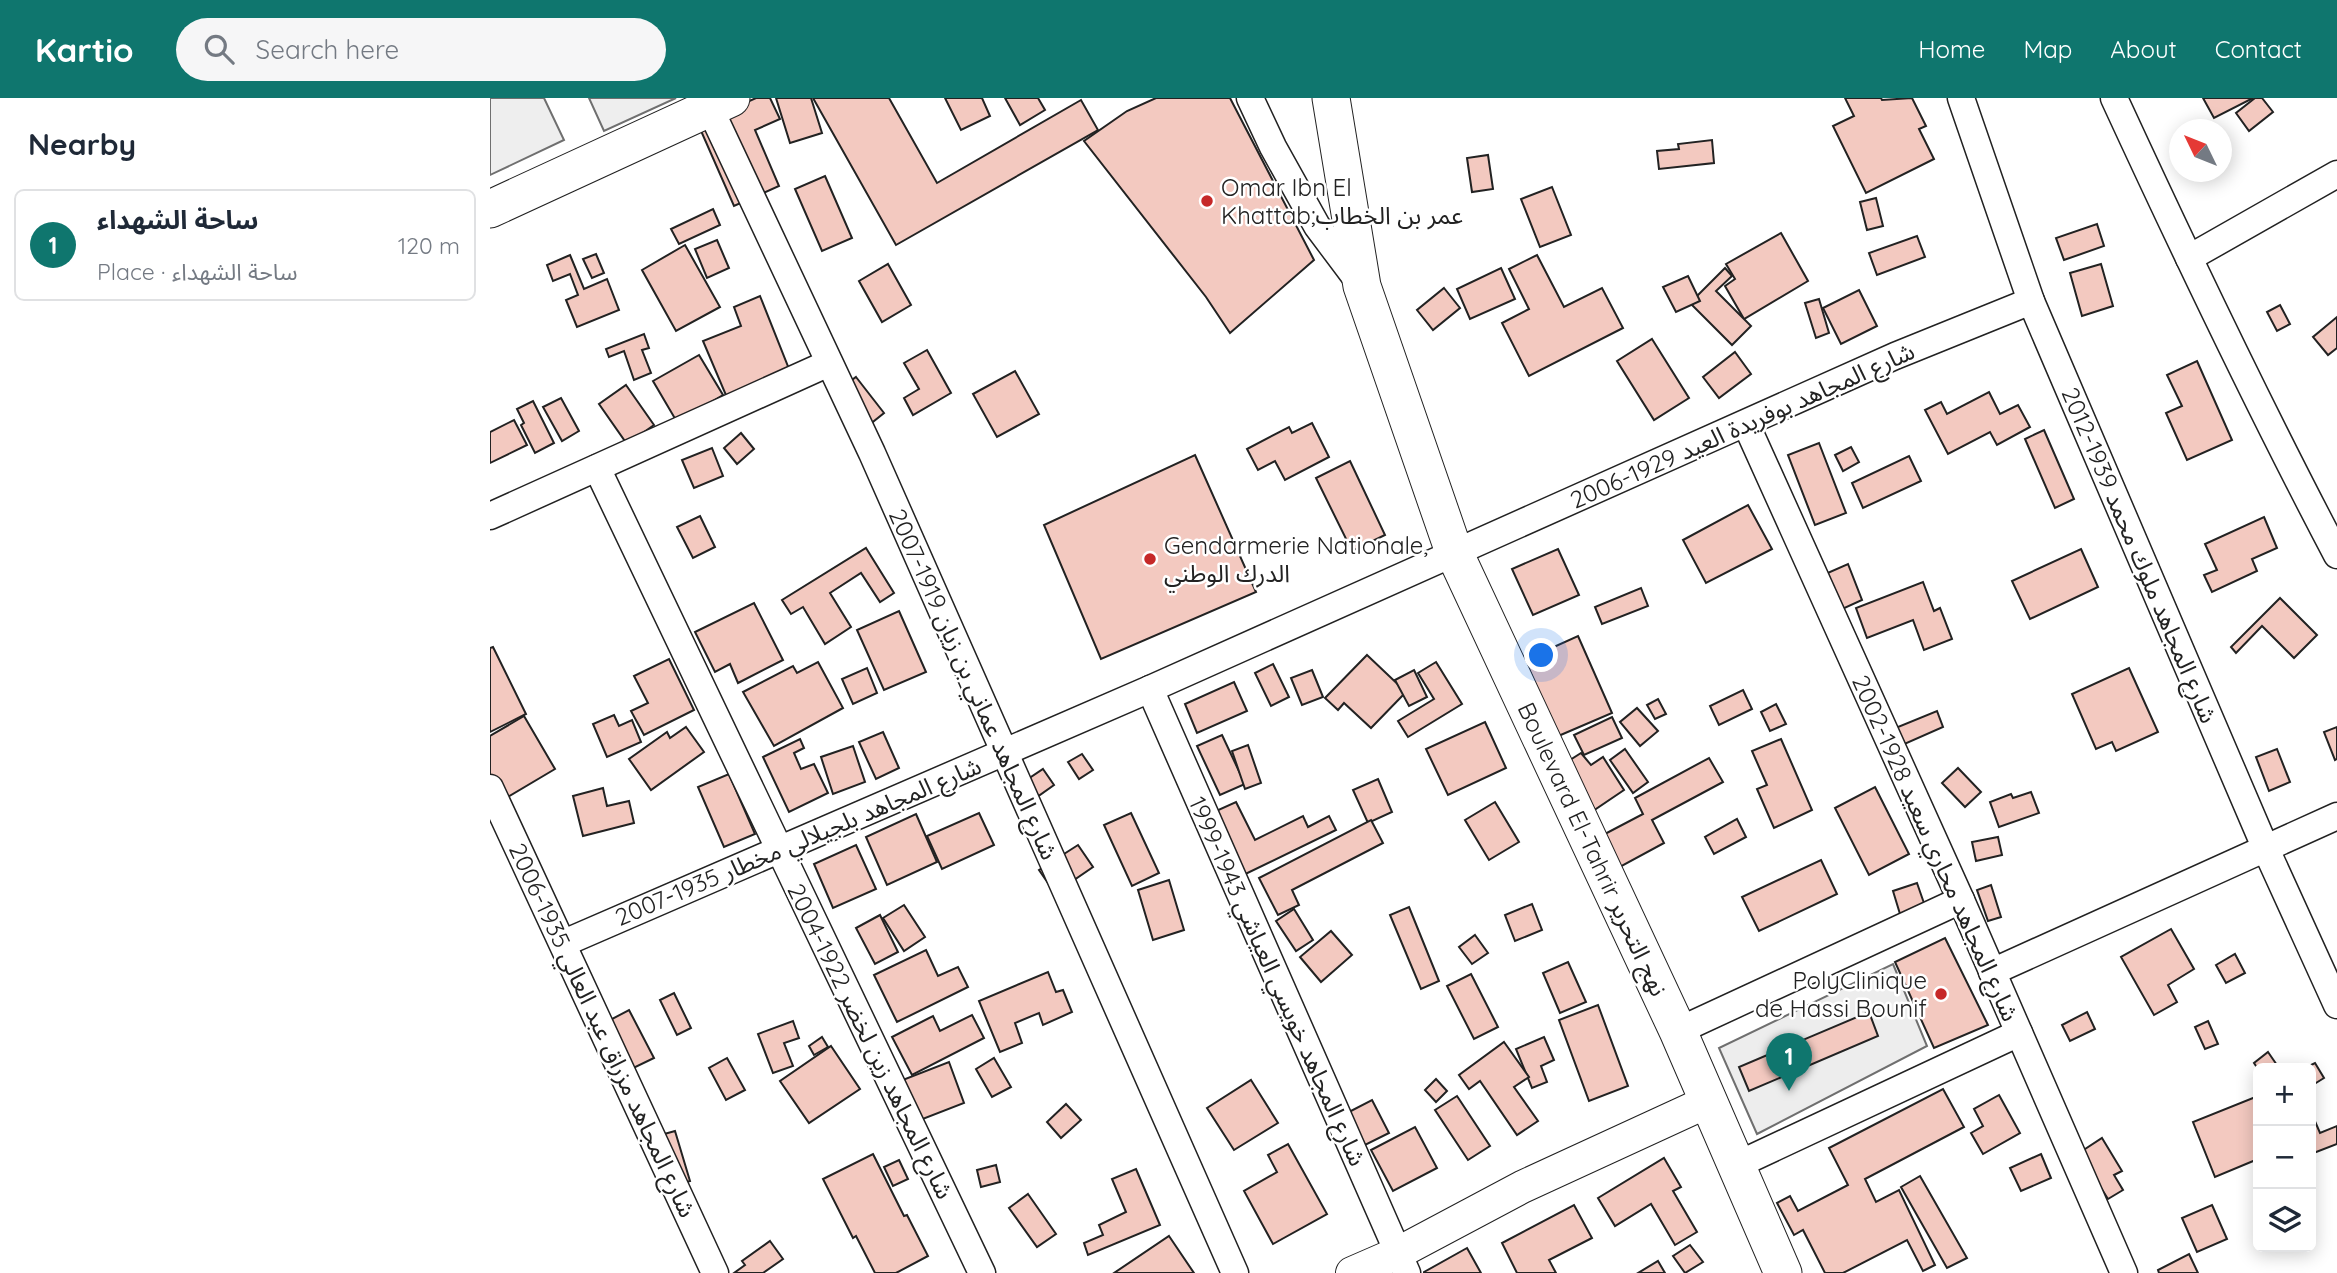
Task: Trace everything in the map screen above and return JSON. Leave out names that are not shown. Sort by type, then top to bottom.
[{"type":"main road","name":"Boulevard El-Tahrir نهج التحرير","points":[[1331,98],[1362,286],[1454,552],[1678,1031],[1783,1273]]},
{"type":"main road","points":[[490,209],[715,101]]},
{"type":"street","points":[[1250,98],[1273,147],[1317,226],[1362,286]]},
{"type":"street","name":"شارع المجاهد ملوك محمد 1939-2012","points":[[1961,98],[2031,301],[2265,847],[2337,1005]]},
{"type":"street","points":[[2114,98],[2286,458],[2337,555]]},
{"type":"street","name":"شارع المجاهد عماني بن زيان 1919-2007","points":[[715,101],[1235,1273]]},
{"type":"street","points":[[2189,258],[2337,174]]},
{"type":"street","name":"شارع المجاهد بوفريدة العيد 1929-2006","points":[[1454,552],[1895,356],[2031,301]]},
{"type":"street","points":[[490,516],[829,363]]},
{"type":"street","name":"شارع المجاهد محاري سعيد 1928-2002","points":[[1746,424],[1961,900],[2124,1273]]},
{"type":"street","name":"شارع المجاهد زين لخضر 1922-2004","points":[[597,468],[982,1273]]},
{"type":"street","name":"شارع المجاهد بلجيلالي مخطار 1935-2007","points":[[564,943],[1150,689],[1454,552]]},
{"type":"street","name":"شارع المجاهد خويسي العياشي 1943-1999","points":[[1150,689],[1402,1263]]},
{"type":"street","name":"شارع المجاهد مزراق عبد العالي 1935-2006","points":[[490,788],[715,1273]]},
{"type":"street","points":[[1992,972],[2337,816]]},
{"type":"street","points":[[1678,1031],[1961,900]]},
{"type":"street","points":[[1737,1166],[2019,1033]]},
{"type":"street","points":[[1352,1273],[1402,1263],[1522,1187],[1709,1101]]},
{"type":"shaded area","points":[[490,98],[544,98],[564,140],[490,175]]},
{"type":"shaded area","points":[[589,98],[676,98],[604,131]]},
{"type":"shaded area","points":[[1893,964],[1927,1046],[1757,1134],[1719,1048]]},
{"type":"building","points":[[756,98],[770,98],[780,119],[755,130],[779,186],[734,206],[698,124]]},
{"type":"building","points":[[776,98],[811,98],[822,133],[790,143]]},
{"type":"building","points":[[813,98],[889,98],[937,183],[1081,100],[1098,130],[896,245]]},
{"type":"building","points":[[945,98],[982,98],[990,116],[961,130]]},
{"type":"building","points":[[1005,98],[1038,98],[1045,110],[1020,125]]},
{"type":"building","name":"Omar Ibn El Khattab;عمر بن الخطاب","points":[[1156,98],[1230,98],[1314,260],[1230,333],[1206,297],[1084,141],[1127,111]]},
{"type":"building","points":[[1845,98],[1912,98],[1926,126],[1919,129],[1934,159],[1866,193],[1833,126],[1854,116]]},
{"type":"building","points":[[2203,98],[2253,98],[2214,118]]},
{"type":"building","points":[[2255,98],[2262,98],[2273,112],[2249,131],[2236,113]]},
{"type":"building","points":[[1712,140],[1714,163],[1659,169],[1657,151],[1679,149],[1678,144]]},
{"type":"building","points":[[1488,155],[1493,189],[1472,192],[1467,158]]},
{"type":"building","points":[[825,176],[852,238],[822,251],[795,189]]},
{"type":"building","points":[[1552,187],[1571,235],[1540,247],[1521,199]]},
{"type":"building","points":[[1876,198],[1883,226],[1867,230],[1860,202]]},
{"type":"building","points":[[713,209],[720,225],[679,244],[671,229]]},
{"type":"building","points":[[2097,224],[2104,246],[2064,260],[2056,238]]},
{"type":"building","points":[[1781,233],[1808,281],[1744,319],[1725,286],[1735,279],[1726,264]]},
{"type":"building","points":[[1917,236],[1925,257],[1877,275],[1869,253]]},
{"type":"building","points":[[717,240],[729,268],[707,278],[695,249]]},
{"type":"building","points":[[685,245],[720,307],[676,331],[642,270]]},
{"type":"building","points":[[596,254],[604,273],[592,278],[583,259]]},
{"type":"building","points":[[570,255],[584,289],[607,279],[619,310],[577,327],[566,300],[578,295],[570,274],[553,281],[547,265]]},
{"type":"building","points":[[1537,255],[1564,307],[1602,288],[1623,328],[1529,376],[1502,323],[1529,309],[1509,269]]},
{"type":"building","points":[[888,264],[911,305],[882,322],[859,281]]},
{"type":"building","points":[[2101,264],[2113,306],[2082,316],[2070,273]]},
{"type":"building","points":[[1501,268],[1515,299],[1470,319],[1457,289]]},
{"type":"building","points":[[1725,268],[1732,276],[1716,291],[1751,326],[1732,345],[1690,303]]},
{"type":"building","points":[[1688,276],[1700,301],[1676,312],[1663,287]]},
{"type":"building","points":[[1444,288],[1460,308],[1433,330],[1417,310]]},
{"type":"building","points":[[1859,290],[1877,326],[1841,344],[1823,308]]},
{"type":"building","points":[[760,296],[791,374],[728,400],[703,341],[741,326],[734,307]]},
{"type":"building","points":[[1819,299],[1829,333],[1816,338],[1805,303]]},
{"type":"building","points":[[2280,305],[2290,324],[2277,331],[2267,312]]},
{"type":"building","points":[[2337,317],[2337,348],[2328,355],[2313,337]]},
{"type":"building","points":[[644,334],[649,348],[642,350],[651,373],[634,380],[624,351],[609,357],[606,349]]},
{"type":"building","points":[[1652,339],[1689,398],[1654,420],[1617,361]]},
{"type":"building","points":[[927,350],[951,393],[913,415],[904,398],[919,389],[904,363]]},
{"type":"building","points":[[1735,352],[1751,374],[1719,398],[1703,377]]},
{"type":"building","points":[[699,355],[723,395],[677,422],[653,381]]},
{"type":"building","points":[[2197,361],[2232,440],[2187,460],[2166,413],[2182,406],[2167,375]]},
{"type":"building","points":[[1015,371],[1039,414],[997,437],[973,394]]},
{"type":"building","points":[[856,377],[884,413],[869,425],[841,388]]},
{"type":"building","points":[[626,385],[654,425],[627,444],[599,404]]},
{"type":"building","points":[[1989,392],[2000,414],[2018,405],[2030,427],[1997,445],[1990,432],[1948,454],[1925,410],[1941,402],[1947,414]]},
{"type":"building","points":[[561,398],[579,431],[562,441],[543,407]]},
{"type":"building","points":[[533,401],[554,443],[535,453],[521,425],[524,423],[517,409]]},
{"type":"building","points":[[514,420],[527,445],[490,463],[490,432]]},
{"type":"building","points":[[1312,423],[1329,457],[1285,480],[1275,461],[1258,470],[1247,449],[1289,427],[1292,433]]},
{"type":"building","points":[[2044,430],[2074,499],[2055,508],[2025,439]]},
{"type":"building","points":[[741,433],[754,449],[737,464],[724,448]]},
{"type":"building","points":[[1819,443],[1846,513],[1815,525],[1788,455]]},
{"type":"building","points":[[1851,447],[1859,462],[1843,471],[1835,455]]},
{"type":"building","points":[[712,448],[723,476],[694,488],[682,460]]},
{"type":"building","name":"Gendarmerie Nationale, الدرك الوطني","points":[[1195,455],[1256,592],[1101,659],[1044,525]]},
{"type":"building","points":[[1909,456],[1921,481],[1863,508],[1852,483]]},
{"type":"building","points":[[1350,461],[1385,535],[1352,551],[1316,478]]},
{"type":"building","points":[[1748,505],[1772,549],[1706,583],[1683,540]]},
{"type":"building","points":[[700,516],[715,547],[693,558],[677,527]]},
{"type":"building","points":[[2264,517],[2277,548],[2252,559],[2257,571],[2212,592],[2204,575],[2217,570],[2205,544]]},
{"type":"building","points":[[866,548],[894,593],[880,602],[861,573],[830,593],[851,627],[825,644],[803,607],[791,614],[782,600]]},
{"type":"building","points":[[1558,549],[1579,595],[1533,615],[1512,569]]},
{"type":"building","points":[[2081,549],[2098,587],[2030,619],[2012,581]]},
{"type":"building","points":[[1848,564],[1862,600],[1838,611],[1823,575]]},
{"type":"building","points":[[1923,582],[1934,611],[1940,608],[1952,639],[1924,650],[1913,620],[1867,638],[1856,608]]},
{"type":"building","points":[[1641,588],[1648,606],[1602,624],[1595,607]]},
{"type":"building","points":[[2280,598],[2317,635],[2294,658],[2262,626],[2236,653],[2231,647]]},
{"type":"building","points":[[754,603],[783,660],[738,683],[730,664],[715,672],[695,632]]},
{"type":"building","points":[[899,611],[926,672],[884,690],[857,630]]},
{"type":"building","points":[[1578,636],[1612,713],[1549,740],[1542,700],[1525,660]]},
{"type":"building","points":[[493,647],[526,714],[490,732],[490,648]]},
{"type":"building","points":[[1367,655],[1406,692],[1371,728],[1344,703],[1338,710],[1325,698]]},
{"type":"building","points":[[669,659],[694,710],[644,735],[631,711],[648,703],[634,676]]},
{"type":"building","points":[[818,662],[843,708],[774,746],[743,692],[793,666],[797,673]]},
{"type":"building","points":[[1436,662],[1462,704],[1408,737],[1398,721],[1434,699],[1418,673]]},
{"type":"building","points":[[1273,664],[1289,697],[1271,706],[1255,673]]},
{"type":"building","points":[[867,668],[877,693],[853,704],[842,679]]},
{"type":"building","points":[[2129,668],[2158,732],[2116,751],[2112,742],[2096,749],[2072,694]]},
{"type":"building","points":[[1312,670],[1323,697],[1302,705],[1291,678]]},
{"type":"building","points":[[1414,670],[1427,697],[1409,706],[1395,680]]},
{"type":"building","points":[[1234,682],[1247,711],[1197,733],[1185,704]]},
{"type":"building","points":[[1743,690],[1752,709],[1719,725],[1710,706]]},
{"type":"building","points":[[1658,699],[1666,714],[1655,719],[1647,705]]},
{"type":"building","points":[[1776,704],[1786,724],[1770,731],[1761,712]]},
{"type":"building","points":[[1637,708],[1658,731],[1640,746],[1620,722]]},
{"type":"building","points":[[1937,711],[1943,727],[1900,746],[1893,729]]},
{"type":"building","points":[[614,715],[619,726],[632,720],[641,742],[607,757],[593,724]]},
{"type":"building","points":[[524,716],[555,769],[501,801],[490,783],[490,736]]},
{"type":"building","points":[[1612,717],[1622,738],[1584,755],[1574,735]]},
{"type":"building","points":[[1485,722],[1506,768],[1448,795],[1426,749]]},
{"type":"building","points":[[686,727],[704,752],[651,790],[629,759],[667,732],[670,738]]},
{"type":"building","points":[[2337,727],[2337,759],[2335,760],[2324,732]]},
{"type":"building","points":[[883,732],[899,768],[876,779],[859,742]]},
{"type":"building","points":[[1222,735],[1245,784],[1220,795],[1197,746]]},
{"type":"building","points":[[800,739],[804,748],[794,753],[801,769],[814,764],[828,793],[789,812],[763,757]]},
{"type":"building","points":[[1781,739],[1812,810],[1774,828],[1757,789],[1767,785],[1752,751]]},
{"type":"building","points":[[1248,745],[1261,783],[1245,789],[1232,751]]},
{"type":"building","points":[[853,746],[865,782],[833,794],[821,757]]},
{"type":"building","points":[[1625,749],[1648,782],[1633,793],[1610,760]]},
{"type":"building","points":[[2277,749],[2290,782],[2269,791],[2256,757]]},
{"type":"building","points":[[1581,753],[1591,765],[1603,757],[1624,790],[1584,817],[1559,767]]},
{"type":"building","points":[[1082,754],[1093,770],[1079,779],[1068,762]]},
{"type":"building","points":[[1709,758],[1723,782],[1652,820],[1664,843],[1618,868],[1601,836],[1643,814],[1635,798]]},
{"type":"building","points":[[1958,768],[1981,792],[1965,807],[1942,783]]},
{"type":"building","points":[[1043,769],[1054,785],[1037,797],[1025,781]]},
{"type":"building","points":[[729,774],[755,834],[724,847],[698,787]]},
{"type":"building","points":[[1378,779],[1392,812],[1368,823],[1353,790]]},
{"type":"building","points":[[1875,787],[1909,854],[1869,875],[1835,808]]},
{"type":"building","points":[[603,788],[607,806],[629,801],[634,823],[583,836],[573,796]]},
{"type":"building","points":[[2031,792],[2039,813],[1999,827],[1990,802],[2011,794],[2013,798]]},
{"type":"building","points":[[1236,802],[1255,840],[1303,816],[1308,827],[1329,816],[1336,830],[1235,879],[1216,811]]},
{"type":"building","points":[[1495,802],[1519,842],[1489,860],[1465,820]]},
{"type":"building","points":[[979,813],[994,845],[942,869],[927,836]]},
{"type":"building","points":[[1131,813],[1159,873],[1132,886],[1104,825]]},
{"type":"building","points":[[916,814],[937,862],[887,885],[866,837]]},
{"type":"building","points":[[1737,819],[1746,837],[1714,854],[1705,837]]},
{"type":"building","points":[[1371,820],[1383,843],[1292,890],[1299,905],[1278,915],[1259,878]]},
{"type":"building","points":[[1998,837],[2002,855],[1976,861],[1972,842]]},
{"type":"building","points":[[856,845],[876,889],[833,908],[814,864]]},
{"type":"building","points":[[1078,845],[1093,867],[1055,893],[1039,870]]},
{"type":"building","points":[[1821,860],[1837,894],[1759,931],[1742,897]]},
{"type":"building","points":[[1169,880],[1184,930],[1153,940],[1138,890]]},
{"type":"building","points":[[1917,883],[1925,906],[1900,914],[1893,891]]},
{"type":"building","points":[[1991,885],[2001,917],[1988,921],[1977,890]]},
{"type":"building","points":[[1532,904],[1542,930],[1515,941],[1505,915]]},
{"type":"building","points":[[904,905],[925,937],[904,951],[883,918]]},
{"type":"building","points":[[1409,907],[1439,981],[1421,989],[1390,915]]},
{"type":"building","points":[[1294,909],[1313,940],[1296,951],[1276,921]]},
{"type":"building","points":[[880,915],[898,952],[875,964],[856,928]]},
{"type":"building","points":[[2171,929],[2194,969],[2168,985],[2177,1002],[2154,1015],[2121,957]]},
{"type":"building","points":[[1331,931],[1352,955],[1321,982],[1300,957]]},
{"type":"building","points":[[1475,935],[1488,953],[1472,964],[1459,947]]},
{"type":"building","name":"PolyClinique de Hassi Bounif","points":[[1945,938],[1988,1025],[1934,1048],[1895,962]]},
{"type":"building","points":[[926,950],[938,976],[958,967],[968,987],[897,1022],[874,975]]},
{"type":"building","points":[[2235,954],[2245,973],[2226,983],[2216,965]]},
{"type":"building","points":[[1568,962],[1586,1002],[1560,1013],[1543,973]]},
{"type":"building","points":[[1048,972],[1056,992],[1063,990],[1072,1012],[1043,1025],[1039,1013],[1015,1023],[1022,1043],[1000,1052],[979,1001]]},
{"type":"building","points":[[1471,974],[1498,1027],[1474,1039],[1447,986]]},
{"type":"building","points":[[674,993],[691,1028],[677,1035],[660,1000]]},
{"type":"building","points":[[1598,1005],[1628,1086],[1589,1101],[1559,1020]]},
{"type":"building","points":[[629,1010],[654,1058],[621,1074],[597,1027]]},
{"type":"building","points":[[1869,1012],[1878,1036],[1749,1091],[1739,1067]]},
{"type":"building","points":[[2087,1012],[2095,1029],[2070,1041],[2062,1025]]},
{"type":"building","points":[[972,1015],[984,1038],[912,1075],[892,1037],[933,1016],[940,1031]]},
{"type":"building","points":[[793,1021],[799,1038],[784,1043],[793,1066],[773,1073],[758,1034]]},
{"type":"building","points":[[2208,1021],[2218,1044],[2205,1049],[2195,1027]]},
{"type":"building","points":[[822,1037],[828,1047],[814,1055],[809,1046]]},
{"type":"building","points":[[1544,1037],[1554,1060],[1541,1066],[1547,1082],[1532,1088],[1516,1049]]},
{"type":"building","points":[[1504,1042],[1529,1077],[1514,1087],[1538,1121],[1517,1135],[1480,1081],[1469,1089],[1459,1075]]},
{"type":"building","points":[[831,1046],[860,1089],[809,1123],[780,1081]]},
{"type":"building","points":[[2268,1052],[2276,1063],[2254,1063]]},
{"type":"building","points":[[727,1058],[745,1090],[726,1100],[709,1068]]},
{"type":"building","points":[[994,1058],[1011,1087],[992,1097],[976,1069]]},
{"type":"building","points":[[949,1062],[964,1103],[915,1122],[900,1081]]},
{"type":"building","points":[[2316,1065],[2324,1078],[2316,1083]]},
{"type":"building","points":[[1436,1079],[1447,1091],[1436,1102],[1425,1090]]},
{"type":"building","points":[[1251,1080],[1278,1123],[1234,1150],[1207,1108]]},
{"type":"building","points":[[1943,1089],[1964,1127],[1865,1179],[1876,1202],[1899,1190],[1935,1265],[1923,1271],[1907,1240],[1843,1273],[1825,1273],[1803,1230],[1794,1235],[1777,1203],[1790,1196],[1798,1211],[1848,1185],[1829,1148]]},
{"type":"building","points":[[1999,1095],[2020,1133],[1983,1154],[1971,1133],[1983,1126],[1974,1109]]},
{"type":"building","points":[[1457,1096],[1490,1146],[1468,1160],[1435,1110]]},
{"type":"building","points":[[2253,1098],[2253,1161],[2215,1177],[2193,1122]]},
{"type":"building","points":[[1372,1100],[1389,1133],[1361,1147],[1345,1114]]},
{"type":"building","points":[[1066,1104],[1081,1120],[1061,1138],[1047,1122]]},
{"type":"building","points":[[2316,1124],[2320,1133],[2337,1126],[2337,1144],[2316,1152]]},
{"type":"building","points":[[1415,1127],[1437,1168],[1393,1191],[1371,1150]]},
{"type":"building","points":[[675,1131],[690,1181],[664,1188],[650,1138]]},
{"type":"building","points":[[2102,1138],[2122,1171],[2114,1175],[2123,1190],[2108,1199],[2079,1153]]},
{"type":"building","points":[[1288,1144],[1327,1214],[1273,1244],[1244,1191],[1277,1172],[1268,1155]]},
{"type":"building","points":[[873,1154],[904,1216],[907,1215],[928,1256],[896,1273],[875,1273],[856,1236],[853,1238],[823,1179]]},
{"type":"building","points":[[2041,1154],[2051,1178],[2021,1191],[2010,1168]]},
{"type":"building","points":[[1664,1158],[1681,1187],[1673,1191],[1697,1232],[1675,1245],[1651,1204],[1615,1226],[1598,1198]]},
{"type":"building","points":[[899,1160],[908,1179],[893,1186],[884,1167]]},
{"type":"building","points":[[996,1165],[1000,1182],[981,1187],[977,1170]]},
{"type":"building","points":[[1136,1169],[1160,1225],[1088,1255],[1084,1243],[1103,1235],[1099,1225],[1126,1212],[1112,1179]]},
{"type":"building","points":[[1920,1176],[1967,1258],[1947,1268],[1901,1187]]},
{"type":"building","points":[[1028,1194],[1056,1234],[1037,1247],[1009,1208]]},
{"type":"building","points":[[1574,1205],[1592,1238],[1549,1260],[1556,1273],[1517,1273],[1502,1243]]},
{"type":"building","points":[[2212,1205],[2227,1239],[2197,1252],[2182,1218]]},
{"type":"building","points":[[1169,1236],[1194,1273],[1114,1273]]},
{"type":"building","points":[[770,1241],[783,1259],[763,1273],[734,1273],[745,1265],[742,1261]]},
{"type":"building","points":[[1690,1245],[1703,1262],[1685,1273],[1673,1256]]},
{"type":"building","points":[[1467,1248],[1481,1273],[1424,1273],[1424,1272]]},
{"type":"building","points":[[2189,1254],[2198,1273],[2159,1273],[2158,1270]]},
{"type":"building","points":[[1658,1261],[1665,1273],[1638,1273]]},
{"type":"place","name":"Omar Ibn El Khattab;عمر بن الخطاب","points":[[1207,201]]},
{"type":"place","name":"Gendarmerie Nationale, الدرك الوطني","points":[[1150,559]]},
{"type":"place","name":"PolyClinique de Hassi Bounif","points":[[1941,994]]},
{"type":"place","name":"ساحة الشهداء","points":[[1789,1091]]}]
